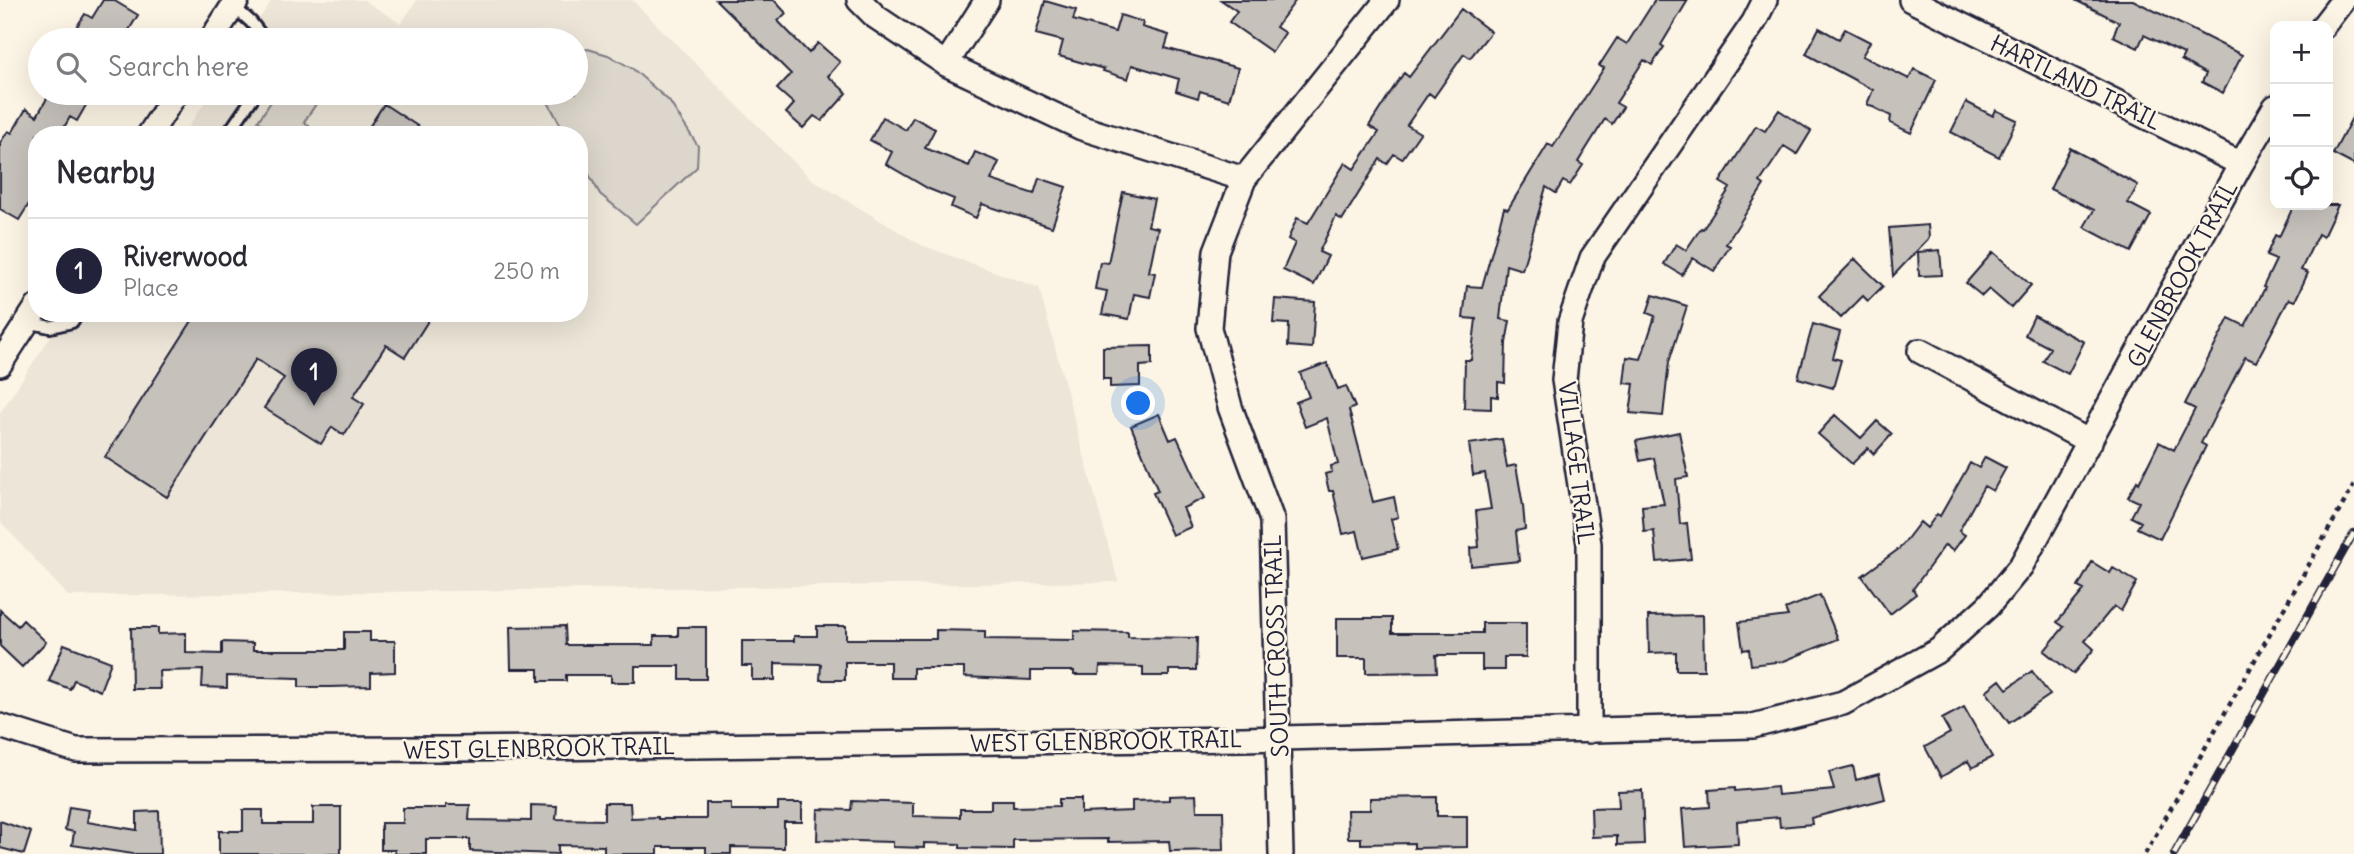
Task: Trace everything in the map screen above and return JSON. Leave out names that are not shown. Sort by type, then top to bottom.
[{"type":"street","points":[[859,0],[876,17],[946,64],[1082,128],[1244,179]]},
{"type":"street","points":[[946,64],[987,0]]},
{"type":"street","name":"SOUTH CROSS TRAIL","points":[[1281,854],[1272,520],[1230,407],[1209,328],[1216,251],[1244,179],[1387,0]]},
{"type":"street","name":"VILLAGE TRAIL","points":[[1589,731],[1589,544],[1564,380],[1570,322],[1592,258],[1754,22],[1765,0]]},
{"type":"street","name":"HARTLAND TRAIL","points":[[1911,0],[2241,164]]},
{"type":"street","points":[[2327,21],[2343,0]]},
{"type":"street","points":[[217,28],[231,2]]},
{"type":"street","points":[[155,126],[168,105]]},
{"type":"street","name":"GLENBROOK TRAIL","points":[[2090,442],[2270,115]]},
{"type":"street","points":[[0,363],[28,321]]},
{"type":"street","points":[[1920,351],[2090,442]]},
{"type":"street","name":"WEST GLENBROOK TRAIL","points":[[0,726],[76,750],[454,749],[1279,738],[1753,726],[1843,703],[1939,650],[1988,606],[2021,566],[2090,442]]},
{"type":"lane","points":[[231,2],[256,28]]},
{"type":"lane","points":[[233,126],[248,105]]},
{"type":"lane","points":[[42,322],[50,327],[72,322]]},
{"type":"path","points":[[2145,854],[2354,485]]},
{"type":"shaded area","points":[[272,0],[364,0],[401,24],[417,0],[632,0],[811,179],[921,245],[1039,288],[1118,582],[68,596],[0,521],[0,413],[60,322],[588,322],[588,126],[189,126],[203,105],[588,105],[588,28],[253,28]]},
{"type":"shaded area","points":[[588,49],[608,55],[633,69],[669,101],[698,146],[697,167],[636,224],[600,194],[588,173],[588,126],[561,126],[550,105],[588,105]]},
{"type":"shaded area","points":[[269,105],[315,105],[304,122],[309,126],[266,126],[258,121]]},
{"type":"building","points":[[103,0],[113,0],[138,15],[130,28],[76,28],[85,14],[92,18]]},
{"type":"building","points":[[716,0],[774,0],[786,13],[778,21],[809,53],[818,43],[840,62],[828,76],[847,93],[822,121],[814,116],[803,128],[786,113],[794,104],[777,89],[791,74]]},
{"type":"building","points":[[1221,0],[1296,0],[1276,27],[1285,33],[1272,52],[1229,22],[1237,11]]},
{"type":"building","points":[[1655,0],[1688,0],[1652,65],[1644,60],[1616,103],[1623,107],[1612,124],[1605,119],[1578,162],[1583,165],[1570,185],[1563,181],[1556,193],[1546,187],[1522,270],[1506,265],[1500,319],[1510,321],[1506,343],[1505,383],[1498,382],[1498,397],[1491,396],[1491,409],[1464,408],[1465,360],[1471,360],[1476,319],[1463,318],[1467,286],[1482,287],[1504,208],[1508,209],[1548,144],[1553,147],[1604,68],[1599,66],[1617,38],[1627,44]]},
{"type":"building","points":[[2075,0],[2133,0],[2242,55],[2223,93],[2202,82],[2206,74],[2181,60],[2184,54],[2144,35],[2138,48],[2113,36],[2119,22]]},
{"type":"building","points":[[1045,1],[1076,10],[1073,20],[1115,32],[1120,15],[1143,22],[1142,27],[1169,35],[1165,48],[1238,68],[1229,100],[1200,91],[1198,98],[1176,91],[1179,79],[1132,65],[1128,79],[1059,56],[1063,41],[1036,34]]},
{"type":"building","points":[[1461,9],[1491,32],[1470,58],[1464,54],[1434,97],[1429,93],[1407,125],[1420,133],[1402,159],[1394,154],[1387,164],[1380,159],[1342,220],[1336,216],[1319,252],[1328,256],[1314,285],[1283,270],[1295,243],[1288,239],[1297,218],[1308,223],[1345,163],[1354,169],[1379,132],[1369,126],[1392,90],[1404,73],[1409,77]]},
{"type":"building","points":[[1819,28],[1839,39],[1845,29],[1870,42],[1862,56],[1909,79],[1914,69],[1936,80],[1911,133],[1890,123],[1891,116],[1867,104],[1873,90],[1806,54]]},
{"type":"building","points":[[1966,102],[1993,116],[1996,110],[2017,120],[1999,157],[1951,132]]},
{"type":"building","points":[[43,105],[86,105],[77,121],[70,117],[65,126],[28,126],[28,206],[19,220],[0,209],[0,143],[8,131],[12,133],[26,109],[37,116]]},
{"type":"building","points":[[386,105],[417,126],[370,126]]},
{"type":"building","points":[[1779,110],[1811,131],[1797,154],[1784,146],[1760,182],[1764,185],[1726,244],[1730,246],[1714,271],[1693,258],[1682,275],[1664,264],[1676,244],[1686,250],[1701,228],[1703,229],[1730,188],[1720,182],[1756,126],[1765,131]]},
{"type":"building","points":[[2354,114],[2354,165],[2333,154]]},
{"type":"building","points":[[883,117],[906,130],[913,117],[935,129],[925,148],[969,166],[975,152],[999,162],[991,180],[1034,194],[1039,178],[1066,187],[1052,227],[982,204],[976,218],[951,207],[954,199],[929,189],[886,164],[892,152],[870,140]]},
{"type":"building","points":[[2070,148],[2138,185],[2128,203],[2151,215],[2131,252],[2084,227],[2094,210],[2050,189]]},
{"type":"building","points":[[1123,192],[1154,199],[1148,226],[1158,228],[1149,272],[1155,273],[1150,297],[1134,294],[1129,319],[1102,314],[1107,291],[1095,289],[1100,262],[1108,263]]},
{"type":"building","points":[[2333,205],[2338,205],[2323,237],[2318,234],[2301,270],[2308,273],[2295,301],[2289,299],[2256,362],[2245,357],[2201,443],[2206,446],[2160,539],[2137,528],[2141,522],[2131,517],[2139,502],[2128,497],[2137,481],[2139,483],[2159,442],[2174,450],[2195,409],[2185,404],[2229,318],[2245,326],[2276,260],[2266,256],[2275,235],[2279,237],[2292,210],[2333,210]]},
{"type":"building","points":[[1928,225],[1929,238],[1893,276],[1889,228]]},
{"type":"building","points":[[1940,250],[1942,275],[1919,276],[1918,252]]},
{"type":"building","points":[[1993,252],[2031,285],[2011,308],[1989,289],[1982,296],[1966,283]]},
{"type":"building","points":[[1855,259],[1883,286],[1868,301],[1863,296],[1841,318],[1819,296]]},
{"type":"building","points":[[1653,295],[1687,306],[1669,362],[1663,416],[1630,413],[1634,384],[1624,383],[1627,357],[1641,359],[1655,316],[1647,313]]},
{"type":"building","points":[[1275,299],[1315,302],[1312,348],[1288,346],[1289,324],[1273,323]]},
{"type":"building","points":[[2034,316],[2084,342],[2068,374],[2043,361],[2050,348],[2025,335]]},
{"type":"building","points":[[191,322],[427,322],[405,357],[386,345],[353,397],[364,404],[344,435],[332,427],[321,444],[264,408],[284,378],[256,359],[167,497],[105,457]]},
{"type":"building","points":[[1813,324],[1840,332],[1833,358],[1841,360],[1833,388],[1798,378]]},
{"type":"building","points":[[1152,346],[1152,365],[1140,366],[1140,386],[1110,387],[1110,379],[1103,379],[1103,347]]},
{"type":"building","points":[[1327,363],[1338,389],[1346,386],[1355,407],[1349,410],[1373,502],[1394,497],[1398,517],[1391,519],[1398,549],[1363,557],[1357,531],[1343,534],[1333,491],[1329,491],[1325,474],[1332,472],[1331,466],[1338,464],[1327,418],[1305,427],[1296,402],[1309,397],[1300,373]]},
{"type":"building","points":[[1159,414],[1170,440],[1177,437],[1205,498],[1183,508],[1191,527],[1172,535],[1153,493],[1158,491],[1131,426]]},
{"type":"building","points":[[1835,415],[1861,438],[1877,421],[1892,434],[1874,454],[1868,448],[1852,464],[1818,434]]},
{"type":"building","points":[[1679,432],[1688,477],[1676,479],[1680,524],[1687,523],[1691,559],[1657,562],[1654,531],[1644,532],[1642,506],[1664,504],[1654,458],[1640,461],[1636,441]]},
{"type":"building","points":[[1502,439],[1507,467],[1516,465],[1523,506],[1525,529],[1516,531],[1519,561],[1471,566],[1470,548],[1479,547],[1476,511],[1491,509],[1485,473],[1473,475],[1469,444]]},
{"type":"building","points":[[1985,457],[2006,468],[1993,491],[1984,486],[1959,531],[1965,535],[1953,551],[1945,545],[1913,589],[1916,594],[1890,614],[1862,576],[1900,548],[1920,522],[1927,528],[1937,514],[1940,516],[1970,463],[1979,468]]},
{"type":"building","points":[[2092,562],[2110,573],[2113,568],[2137,582],[2121,611],[2114,606],[2085,641],[2094,649],[2073,674],[2044,651],[2064,627],[2057,622],[2084,590],[2078,587]]},
{"type":"building","points":[[1820,595],[1838,639],[1784,661],[1751,665],[1749,649],[1743,650],[1739,622],[1788,616],[1785,609]]},
{"type":"building","points":[[0,610],[18,626],[23,620],[46,642],[22,667],[0,646]]},
{"type":"building","points":[[1703,615],[1704,670],[1676,670],[1676,652],[1649,653],[1648,616]]},
{"type":"building","points":[[1337,618],[1392,618],[1392,633],[1482,633],[1482,623],[1526,623],[1526,657],[1504,657],[1504,670],[1482,670],[1482,655],[1436,655],[1437,672],[1366,673],[1366,658],[1337,658]]},
{"type":"building","points":[[565,626],[566,645],[654,645],[654,636],[678,636],[678,627],[706,627],[706,679],[680,679],[680,666],[635,666],[635,682],[611,682],[611,675],[566,675],[566,681],[539,681],[539,669],[511,669],[510,627]]},
{"type":"building","points":[[817,626],[846,626],[846,639],[936,639],[936,630],[985,631],[985,639],[1074,640],[1074,631],[1128,632],[1128,637],[1197,638],[1196,670],[1169,670],[1169,676],[1143,676],[1143,667],[1100,666],[1099,675],[1074,675],[1074,671],[1031,671],[1031,680],[964,677],[964,668],[913,668],[913,678],[890,678],[890,662],[845,662],[845,680],[820,680],[821,664],[775,663],[775,680],[752,680],[752,666],[742,666],[742,641],[794,641],[794,636],[817,636]]},
{"type":"building","points":[[131,628],[158,628],[158,634],[186,633],[186,653],[222,654],[222,642],[253,643],[253,650],[344,650],[344,632],[370,632],[370,641],[395,641],[395,672],[371,673],[371,686],[299,687],[299,678],[227,676],[227,688],[202,687],[203,670],[159,671],[160,689],[132,689]]},
{"type":"building","points":[[64,644],[111,662],[100,691],[74,680],[70,689],[49,681]]},
{"type":"building","points":[[2032,671],[2050,695],[2009,723],[1986,691],[2000,680],[2007,689]]},
{"type":"building","points":[[1964,707],[1992,757],[1972,768],[1968,761],[1941,777],[1925,747],[1950,733],[1942,719]]},
{"type":"building","points":[[1853,766],[1856,780],[1879,774],[1885,799],[1811,818],[1812,824],[1780,827],[1779,817],[1737,821],[1738,844],[1685,847],[1682,809],[1710,807],[1709,790],[1735,788],[1735,791],[1777,787],[1778,795],[1834,790],[1829,772]]},
{"type":"building","points":[[1642,790],[1644,844],[1617,845],[1617,836],[1592,837],[1591,808],[1619,807],[1618,791]]},
{"type":"building","points":[[1196,795],[1197,811],[1223,811],[1224,850],[1170,851],[1169,841],[1108,842],[1108,839],[1013,840],[1013,849],[960,848],[960,844],[924,843],[924,848],[893,847],[893,842],[817,840],[818,809],[851,810],[852,801],[913,803],[913,816],[960,817],[960,809],[991,809],[991,800],[1013,800],[1013,807],[1059,806],[1059,799],[1081,799],[1081,813],[1132,811],[1132,801],[1169,800],[1169,796]]},
{"type":"building","points":[[1437,797],[1437,816],[1467,816],[1467,847],[1414,848],[1414,843],[1361,844],[1361,838],[1348,838],[1347,810],[1370,810],[1370,798]]},
{"type":"building","points":[[604,803],[630,803],[631,818],[706,819],[706,803],[731,803],[731,810],[778,810],[778,803],[802,803],[802,822],[784,822],[784,848],[731,847],[731,854],[706,854],[706,847],[658,847],[658,854],[604,854],[604,846],[558,845],[558,854],[470,851],[470,839],[426,839],[426,854],[395,854],[395,850],[381,850],[381,823],[403,823],[403,808],[470,805],[469,820],[531,821],[531,805],[557,806],[556,819],[604,820]]},
{"type":"building","points":[[69,807],[89,810],[87,822],[137,830],[137,812],[159,811],[160,854],[133,854],[72,845],[74,832],[65,830]]},
{"type":"building","points":[[313,807],[341,807],[341,854],[219,854],[219,831],[243,831],[243,810],[263,810],[263,824],[313,824]]},
{"type":"building","points":[[0,821],[31,832],[24,854],[0,848]]},
{"type":"railway","points":[[2174,854],[2354,533]]},
{"type":"place","name":"Riverwood","points":[[314,406]]}]
